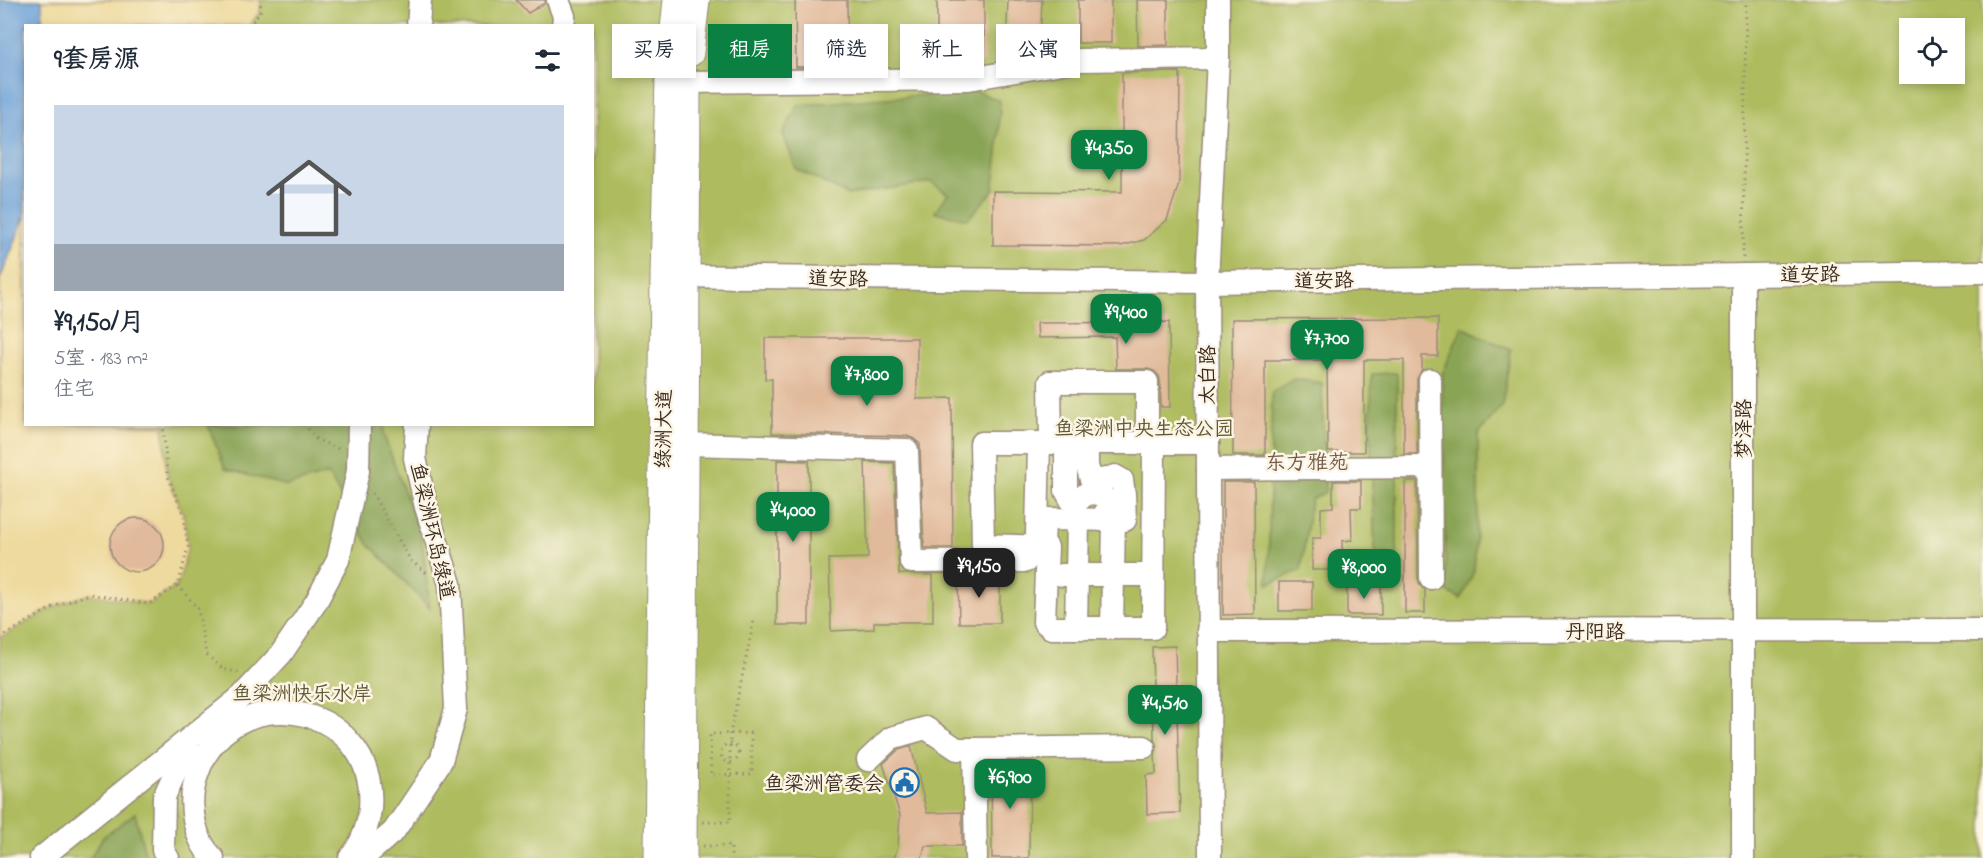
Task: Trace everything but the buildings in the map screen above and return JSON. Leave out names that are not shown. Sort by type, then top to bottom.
[{"type":"main road","name":"绿洲大道","points":[[676,0],[669,77],[675,276],[685,444],[683,842]]},
{"type":"main road","name":"绿洲大道","points":[[658,858],[675,276],[688,81],[696,0]]},
{"type":"street","points":[[418,24],[420,0]]},
{"type":"street","points":[[558,0],[564,16],[564,24]]},
{"type":"street","name":"太白路","points":[[1210,858],[1207,282],[1218,58],[1218,0]]},
{"type":"street","points":[[688,81],[969,80],[1080,60],[1218,58]]},
{"type":"street","name":"道安路","points":[[675,276],[1207,282],[1983,272]]},
{"type":"street","name":"梦泽路","points":[[1743,275],[1743,858]]},
{"type":"street","points":[[1430,380],[1431,578]]},
{"type":"street","points":[[685,444],[907,450],[910,562],[1035,552],[1047,547],[1044,622],[1051,628],[1153,628],[1153,521],[1147,382],[1050,382],[1060,443],[1035,552]]},
{"type":"street","points":[[213,858],[195,827],[192,796],[198,767],[233,715],[242,696],[280,654],[316,602],[338,560],[358,471],[359,426]]},
{"type":"street","name":"鱼梁洲环岛绿道","points":[[363,858],[394,831],[441,760],[456,709],[450,584],[426,507],[415,458],[417,426]]},
{"type":"street","points":[[1035,552],[983,545],[981,443],[1208,443]]},
{"type":"street","points":[[1060,443],[1087,466],[1091,479],[1103,480],[1115,476],[1122,480],[1124,494],[1114,520],[1113,628]]},
{"type":"street","points":[[1208,469],[1430,467]]},
{"type":"street","points":[[1035,552],[1044,519],[1153,521]]},
{"type":"street","points":[[1076,628],[1078,520]]},
{"type":"street","points":[[1046,575],[1153,575]]},
{"type":"street","name":"丹阳路","points":[[1208,631],[1983,630]]},
{"type":"street","points":[[41,858],[192,737],[233,715],[298,712],[326,722],[350,742],[365,766],[371,795],[369,823],[357,849],[350,858]]},
{"type":"street","points":[[868,760],[891,738],[926,728],[957,749],[1144,747]]},
{"type":"street","points":[[168,858],[163,850],[164,796],[192,737]]},
{"type":"street","points":[[974,749],[976,858]]},
{"type":"path","points":[[251,24],[260,12],[261,0]]},
{"type":"path","points":[[1743,275],[1746,0]]},
{"type":"path","points":[[0,638],[53,607],[89,594],[149,604],[178,585],[188,547],[184,516],[167,474],[163,426]]},
{"type":"path","points":[[306,426],[316,439],[358,457]]},
{"type":"path","points":[[370,490],[374,501],[411,561],[427,573],[450,584]]},
{"type":"path","points":[[178,585],[198,609],[206,654],[223,669],[260,677]]},
{"type":"path","points":[[683,842],[730,822],[730,734],[754,620]]},
{"type":"path","points":[[751,733],[752,774],[711,775],[710,734],[730,734],[751,733]]},
{"type":"path","points":[[730,744],[737,747],[739,753],[735,760],[730,762],[724,760],[721,754],[724,746],[730,744]]},
{"type":"path","points":[[683,842],[731,846],[731,858]]},
{"type":"green space","name":"鱼梁洲中央生态公园","points":[[42,0],[1983,0],[1983,858],[0,858],[0,279],[24,219],[24,426],[594,426],[594,24],[42,24]]},
{"type":"green space","points":[[976,91],[1000,101],[998,153],[993,191],[968,219],[935,212],[948,194],[931,182],[848,195],[796,169],[783,134],[798,105]]},
{"type":"green space","points":[[1462,327],[1511,350],[1502,406],[1478,434],[1478,507],[1474,571],[1461,599],[1446,591],[1442,375]]},
{"type":"green space","points":[[1397,373],[1397,563],[1387,570],[1375,550],[1370,426],[1372,374]]},
{"type":"green space","points":[[1294,379],[1322,383],[1325,492],[1311,500],[1301,570],[1268,584],[1272,392]]},
{"type":"green space","points":[[208,426],[385,426],[383,433],[422,540],[430,608],[368,543],[328,474],[287,486],[225,469]]},
{"type":"green space","points":[[135,813],[146,858],[90,858],[103,837]]},
{"type":"sand","points":[[42,0],[261,0],[260,12],[251,24],[42,24]]},
{"type":"sand","points":[[24,219],[24,426],[163,426],[167,474],[184,516],[188,547],[178,585],[149,604],[89,594],[53,607],[0,638],[0,279]]},
{"type":"water","points":[[0,0],[42,0],[42,24],[24,24],[24,219],[0,279]]},
{"type":"place","name":"鱼梁洲管委会","points":[[905,783]]},
{"type":"district","name":"东方雅苑","points":[[1307,462]]},
{"type":"park label","name":"鱼梁洲快乐水岸","points":[[302,693]]}]
